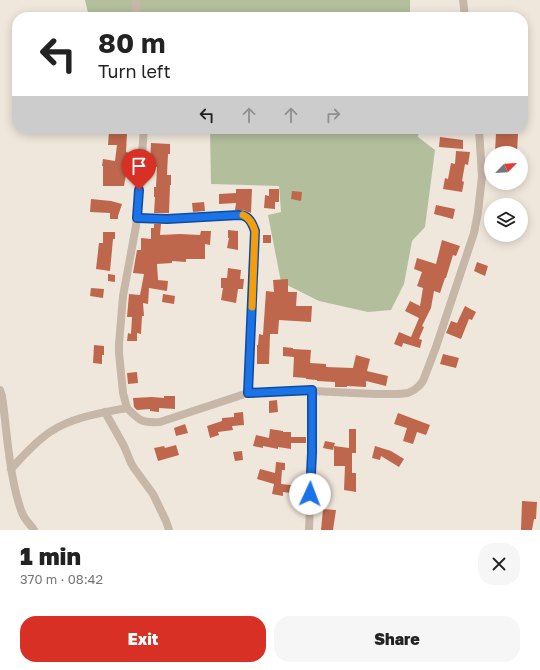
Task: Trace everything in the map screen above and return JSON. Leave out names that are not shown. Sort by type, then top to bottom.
[{"type":"street","points":[[136,0],[137,12]]},
{"type":"street","points":[[463,0],[464,12]]},
{"type":"street","points":[[144,134],[137,218],[123,296],[119,353],[123,393],[127,408],[138,418],[147,423],[160,422],[248,393],[312,390],[374,394],[408,393],[414,390],[423,380],[436,346],[474,233],[482,176],[478,134]]},
{"type":"street","points":[[137,218],[167,219],[244,215],[252,222],[255,231],[248,393]]},
{"type":"street","points":[[0,390],[15,490],[26,520],[34,530]]},
{"type":"street","points":[[309,530],[312,453],[312,390]]},
{"type":"street","points":[[11,469],[36,443],[59,427],[91,415],[127,408]]},
{"type":"street","points":[[105,412],[124,446],[131,463],[153,494],[169,530]]},
{"type":"green space","points":[[85,0],[410,0],[410,12],[88,12]]},
{"type":"green space","points":[[210,134],[418,134],[418,137],[435,150],[425,227],[412,241],[404,284],[391,310],[368,312],[319,301],[281,282],[268,215],[281,212],[279,186],[211,184]]},
{"type":"building","points":[[109,134],[127,134],[126,152],[130,153],[124,186],[103,186],[103,159],[115,161],[117,145],[108,145]]},
{"type":"building","points":[[496,134],[518,134],[517,146],[495,146]]},
{"type":"building","points":[[440,137],[463,140],[463,149],[439,147]]},
{"type":"building","points":[[151,143],[170,144],[167,175],[171,175],[169,213],[154,213],[154,187],[156,187],[157,167],[150,166]]},
{"type":"building","points":[[456,151],[470,152],[468,165],[465,164],[462,192],[443,189],[445,178],[448,179],[451,163],[455,164]]},
{"type":"building","points":[[236,189],[252,189],[251,213],[243,210],[235,210],[236,203],[219,204],[219,194],[236,193]]},
{"type":"building","points":[[269,189],[279,189],[279,202],[275,202],[275,209],[264,208],[265,195],[269,196]]},
{"type":"building","points":[[292,191],[302,192],[301,201],[291,199]]},
{"type":"building","points":[[91,199],[111,201],[122,204],[118,219],[110,219],[110,213],[90,212]]},
{"type":"building","points":[[204,202],[205,211],[193,212],[192,203]]},
{"type":"building","points":[[436,205],[455,209],[453,219],[434,214]]},
{"type":"building","points":[[154,224],[161,224],[160,235],[200,235],[201,231],[211,231],[210,245],[205,244],[205,259],[186,259],[186,262],[172,261],[172,263],[157,264],[158,280],[168,281],[167,291],[149,288],[148,304],[143,303],[144,316],[142,316],[141,334],[137,333],[137,341],[127,341],[128,333],[131,334],[132,317],[127,317],[129,294],[140,295],[144,274],[133,273],[137,250],[141,250],[141,238],[151,239],[151,228],[154,228]]},
{"type":"building","points":[[228,230],[238,231],[238,250],[227,248],[229,238]]},
{"type":"building","points":[[103,232],[115,232],[110,271],[96,269],[99,243],[103,243]]},
{"type":"building","points":[[263,235],[271,235],[271,243],[263,243]]},
{"type":"building","points":[[442,240],[460,246],[456,256],[453,255],[440,293],[434,291],[431,308],[422,326],[424,327],[419,339],[422,340],[420,348],[403,343],[402,347],[394,344],[399,332],[411,337],[419,318],[405,311],[410,301],[420,306],[423,288],[417,286],[422,272],[414,269],[417,258],[436,264]]},
{"type":"building","points":[[477,262],[488,266],[485,276],[474,271]]},
{"type":"building","points":[[228,268],[241,270],[240,279],[244,279],[243,289],[238,289],[236,303],[221,300],[223,288],[221,288],[221,278],[227,278]]},
{"type":"building","points":[[108,274],[115,275],[115,282],[108,281]]},
{"type":"building","points":[[288,279],[288,292],[297,292],[296,306],[312,306],[311,322],[279,320],[278,334],[270,334],[269,364],[257,364],[257,345],[259,334],[263,335],[266,291],[274,292],[273,280]]},
{"type":"building","points":[[91,288],[104,289],[103,298],[90,296]]},
{"type":"building","points":[[163,294],[175,296],[174,304],[162,302]]},
{"type":"building","points":[[465,306],[476,312],[472,320],[469,319],[461,339],[446,333],[451,321],[457,323]]},
{"type":"building","points":[[94,345],[104,346],[102,364],[93,363]]},
{"type":"building","points":[[283,347],[311,350],[310,363],[326,364],[326,367],[353,368],[356,355],[370,359],[367,371],[388,376],[386,386],[366,381],[366,387],[335,387],[335,382],[293,377],[294,357],[283,356]]},
{"type":"building","points":[[443,354],[459,358],[456,368],[440,364]]},
{"type":"building","points":[[137,372],[138,383],[128,384],[127,373]]},
{"type":"building","points":[[164,396],[175,396],[175,409],[159,408],[159,412],[150,411],[150,409],[137,410],[134,407],[133,398],[164,398]]},
{"type":"building","points":[[277,400],[278,412],[269,413],[269,401]]},
{"type":"building","points":[[243,412],[244,425],[232,426],[233,430],[218,432],[219,435],[210,438],[207,426],[222,421],[222,418],[234,417],[234,413]]},
{"type":"building","points":[[398,413],[430,425],[426,435],[417,432],[413,444],[403,441],[407,428],[394,424]]},
{"type":"building","points":[[185,424],[188,433],[176,436],[174,428]]},
{"type":"building","points":[[270,429],[291,432],[291,437],[306,437],[306,443],[291,443],[291,449],[278,447],[278,449],[263,446],[263,448],[253,446],[256,435],[269,438]]},
{"type":"building","points":[[349,429],[356,429],[356,453],[352,453],[352,473],[356,473],[356,492],[344,490],[345,466],[334,466],[334,446],[349,448]]},
{"type":"building","points":[[325,441],[335,443],[333,450],[323,448]]},
{"type":"building","points":[[176,445],[179,455],[158,461],[154,448],[164,446],[165,448]]},
{"type":"building","points":[[375,446],[391,451],[404,459],[399,467],[381,456],[380,460],[372,458]]},
{"type":"building","points":[[242,451],[243,460],[235,461],[233,452]]},
{"type":"building","points":[[276,462],[285,463],[285,470],[282,470],[281,484],[301,486],[300,494],[283,492],[283,496],[272,494],[274,484],[257,479],[260,469],[275,473]]},
{"type":"building","points":[[522,501],[537,502],[536,519],[534,519],[532,530],[521,530]]},
{"type":"building","points":[[323,509],[336,510],[333,530],[321,530]]},
{"type":"slow traffic","points":[[243,215],[252,222],[255,231],[252,307]]},
{"type":"route","points":[[139,190],[137,218],[167,219],[244,215],[252,222],[255,231],[248,393],[312,390],[312,453],[310,494]]}]
